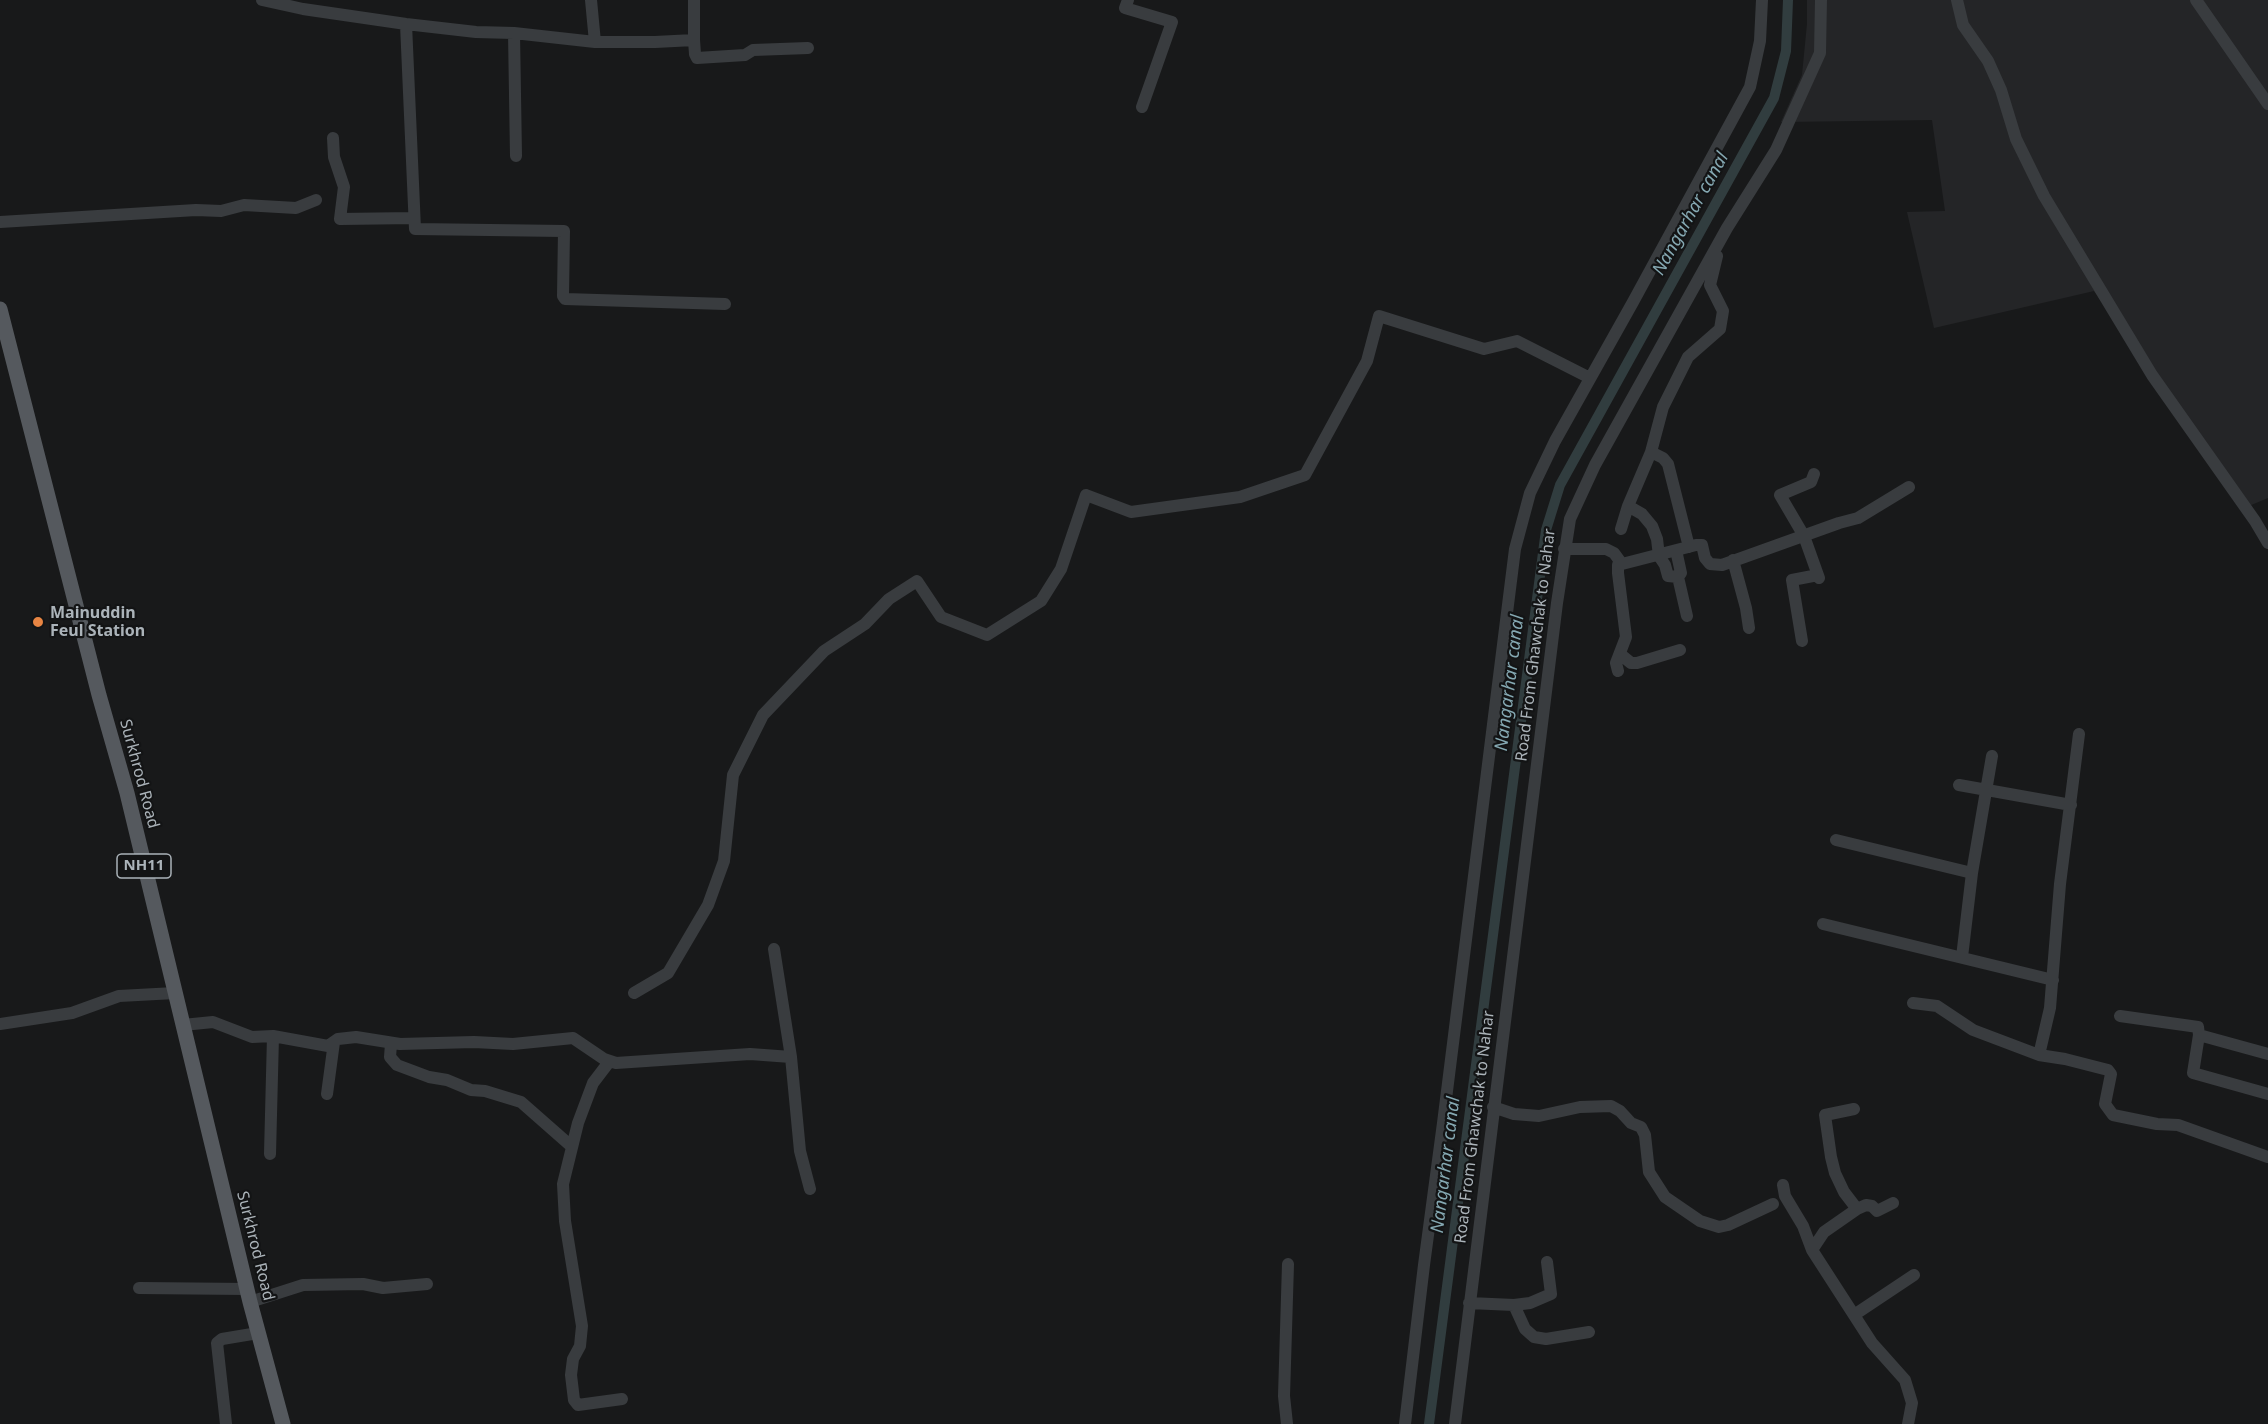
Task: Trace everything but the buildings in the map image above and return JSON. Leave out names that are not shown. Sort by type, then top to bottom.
[{"type":"main road","name":"Surkhrod Road","points":[[0,309],[99,695],[127,793],[258,1333],[283,1424]]},
{"type":"street","points":[[262,0],[324,6],[406,24],[476,32],[514,33],[595,42],[694,40]]},
{"type":"street","points":[[591,0],[595,42]]},
{"type":"street","points":[[694,0],[694,40],[697,58],[745,55],[753,50],[808,48]]},
{"type":"street","points":[[1128,0],[1125,8],[1172,22],[1142,107]]},
{"type":"street","points":[[1405,1424],[1515,549],[1530,493],[1555,441],[1749,87],[1760,42],[1762,0]]},
{"type":"street","name":"Road From Ghawchak to Nahar","points":[[1455,1424],[1493,1107],[1521,904],[1564,549],[1570,519],[1594,465],[1720,243],[1776,150],[1820,53],[1821,0]]},
{"type":"street","points":[[1957,0],[1963,25],[1988,61],[2001,90],[2016,139],[2044,196],[2152,375],[2255,521],[2268,543]]},
{"type":"street","points":[[2196,0],[2268,104]]},
{"type":"street","points":[[406,24],[414,228],[416,230],[564,231],[563,296],[568,300],[725,304]]},
{"type":"street","points":[[514,33],[516,156]]},
{"type":"street","points":[[333,138],[334,157],[344,187],[340,219],[414,218]]},
{"type":"street","points":[[0,222],[196,210],[220,211],[244,205],[296,208],[316,200]]},
{"type":"street","points":[[1621,529],[1628,506],[1651,452],[1663,407],[1688,357],[1720,329],[1723,311],[1710,285],[1720,243]]},
{"type":"street","points":[[634,993],[668,974],[708,905],[724,861],[733,775],[763,715],[824,651],[865,624],[889,598],[917,581],[941,617],[987,635],[1041,601],[1061,569],[1086,495],[1131,512],[1240,497],[1305,475],[1367,361],[1379,316],[1484,349],[1517,341],[1590,378]]},
{"type":"street","points":[[1651,452],[1663,458],[1668,464],[1682,549],[1681,573],[1678,577],[1687,616]]},
{"type":"street","points":[[1802,641],[1792,580],[1819,577],[1804,536],[1780,495],[1811,482],[1814,474]]},
{"type":"street","points":[[1618,671],[1616,663],[1626,637],[1618,565],[1702,545],[1705,558],[1710,564],[1722,565],[1858,518],[1909,487]]},
{"type":"street","points":[[1628,506],[1642,514],[1652,526],[1657,539],[1659,556],[1668,576],[1678,577]]},
{"type":"street","points":[[1564,549],[1606,549],[1614,553],[1622,564]]},
{"type":"street","points":[[1733,560],[1749,628]]},
{"type":"street","points":[[1620,654],[1631,663],[1637,663],[1680,650]]},
{"type":"street","points":[[2039,1055],[2050,1008],[2060,884],[2079,734]]},
{"type":"street","points":[[1962,957],[1972,873],[1992,756]]},
{"type":"street","points":[[1959,785],[2071,805]]},
{"type":"street","points":[[1836,840],[1972,873]]},
{"type":"street","points":[[1823,924],[2053,980]]},
{"type":"street","points":[[774,949],[791,1057],[800,1151],[810,1189]]},
{"type":"street","points":[[0,1024],[72,1013],[119,996],[175,993]]},
{"type":"street","points":[[1913,1003],[1938,1006],[1973,1030],[2039,1055],[2108,1070],[2112,1074],[2105,1104],[2113,1115],[2157,1124],[2178,1125],[2268,1157]]},
{"type":"street","points":[[2120,1016],[2198,1027],[2199,1035],[2193,1073],[2268,1094]]},
{"type":"street","points":[[183,1025],[213,1022],[252,1037],[273,1036],[323,1046],[328,1046],[343,1038],[356,1037],[391,1044],[474,1042],[513,1044],[573,1038],[609,1062],[641,1063],[750,1053],[791,1057]]},
{"type":"street","points":[[2199,1035],[2268,1054]]},
{"type":"street","points":[[270,1154],[273,1036]]},
{"type":"street","points":[[327,1094],[334,1042]]},
{"type":"street","points":[[391,1044],[390,1058],[397,1065],[471,1090],[485,1091],[522,1102],[571,1146]]},
{"type":"street","points":[[609,1062],[593,1083],[571,1146],[563,1184],[564,1212],[582,1326],[580,1346],[573,1359],[571,1375],[574,1400],[578,1405],[622,1399]]},
{"type":"street","points":[[1493,1107],[1514,1114],[1539,1116],[1580,1107],[1611,1106],[1620,1111],[1631,1123],[1641,1126],[1645,1135],[1649,1172],[1665,1197],[1700,1221],[1719,1227],[1728,1225],[1773,1204]]},
{"type":"street","points":[[1854,1109],[1825,1115],[1835,1173],[1844,1192],[1857,1209]]},
{"type":"street","points":[[1783,1185],[1785,1196],[1803,1226],[1812,1250],[1872,1343],[1905,1380],[1912,1403],[1908,1424]]},
{"type":"street","points":[[1812,1250],[1824,1232],[1857,1209],[1866,1205],[1872,1206],[1877,1211],[1893,1203]]},
{"type":"street","points":[[1469,1303],[1514,1305],[1530,1303],[1551,1294],[1547,1262]]},
{"type":"street","points":[[1287,1424],[1284,1396],[1288,1264]]},
{"type":"street","points":[[1854,1315],[1914,1275]]},
{"type":"street","points":[[139,1288],[249,1295],[303,1285],[363,1284],[383,1288],[427,1284]]},
{"type":"street","points":[[1514,1305],[1525,1329],[1534,1337],[1546,1339],[1588,1332]]},
{"type":"street","points":[[226,1424],[217,1343],[222,1339],[258,1333]]},
{"type":"shaded area","points":[[1807,0],[2268,0],[2268,498],[2244,508],[2094,291],[1934,328],[1907,212],[1945,211],[1932,120],[1781,122],[1802,75]]},
{"type":"waterway","name":"Nangarhar canal","points":[[1429,1424],[1546,530],[1560,485],[1774,98],[1786,51],[1788,0]]},
{"type":"place","name":"Mainuddin Feul Station","points":[[38,622]]}]
